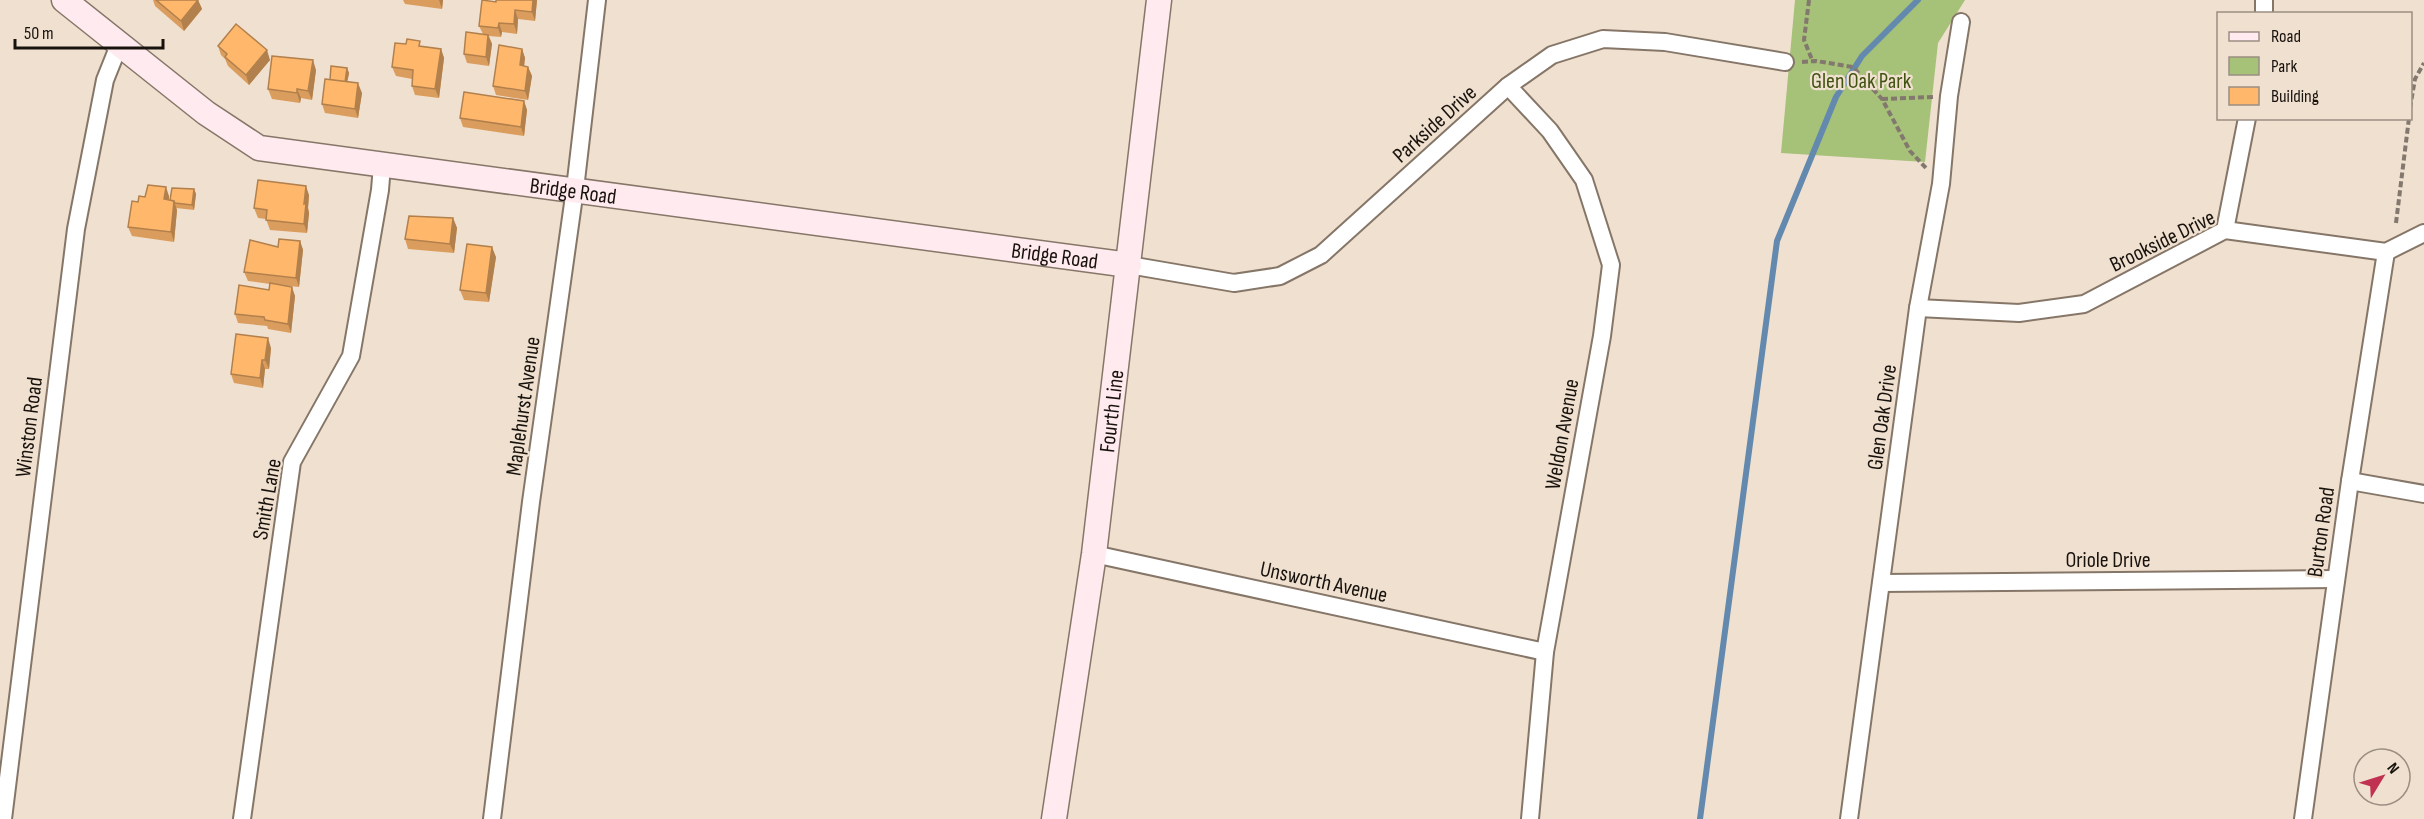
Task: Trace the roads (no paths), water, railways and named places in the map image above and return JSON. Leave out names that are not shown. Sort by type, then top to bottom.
[{"type":"street","name":"Bridge Road","points":[[64,0],[206,113],[259,148],[1129,265]]},
{"type":"street","name":"Maplehurst Avenue","points":[[492,819],[531,502],[575,189],[597,0]]},
{"type":"street","name":"Fourth Line","points":[[1054,819],[1094,554],[1159,0]]},
{"type":"street","name":"Glen Oak Drive","points":[[1849,819],[1918,308],[1941,184],[1949,96],[1961,22]]},
{"type":"street","name":"Parkside Drive","points":[[1129,265],[1234,283],[1280,276],[1321,255],[1508,86],[1552,55],[1603,39],[1665,42],[1785,62]]},
{"type":"street","name":"Winston Road","points":[[3,819],[76,229],[105,80],[119,45]]},
{"type":"street","name":"Weldon Avenue","points":[[1508,86],[1550,131],[1584,180],[1611,265],[1602,336],[1545,652],[1530,819]]},
{"type":"street","points":[[2225,230],[2247,120]]},
{"type":"street","name":"Smith Lane","points":[[243,819],[292,462],[351,356],[380,190],[382,165]]},
{"type":"street","name":"Brookside Drive","points":[[1918,308],[2019,313],[2084,304],[2225,230],[2386,252]]},
{"type":"street","points":[[2386,252],[2424,233]]},
{"type":"street","name":"Burton Road","points":[[2303,819],[2350,481],[2386,252]]},
{"type":"street","points":[[2350,481],[2424,494]]},
{"type":"street","name":"Unsworth Avenue","points":[[1094,554],[1545,652]]},
{"type":"street","name":"Oriole Drive","points":[[1881,583],[2336,579]]},
{"type":"waterway","points":[[1700,819],[1777,241],[1836,97],[1862,56],[1918,0]]},
{"type":"park label","name":"Glen Oak Park","points":[[1861,80]]}]
